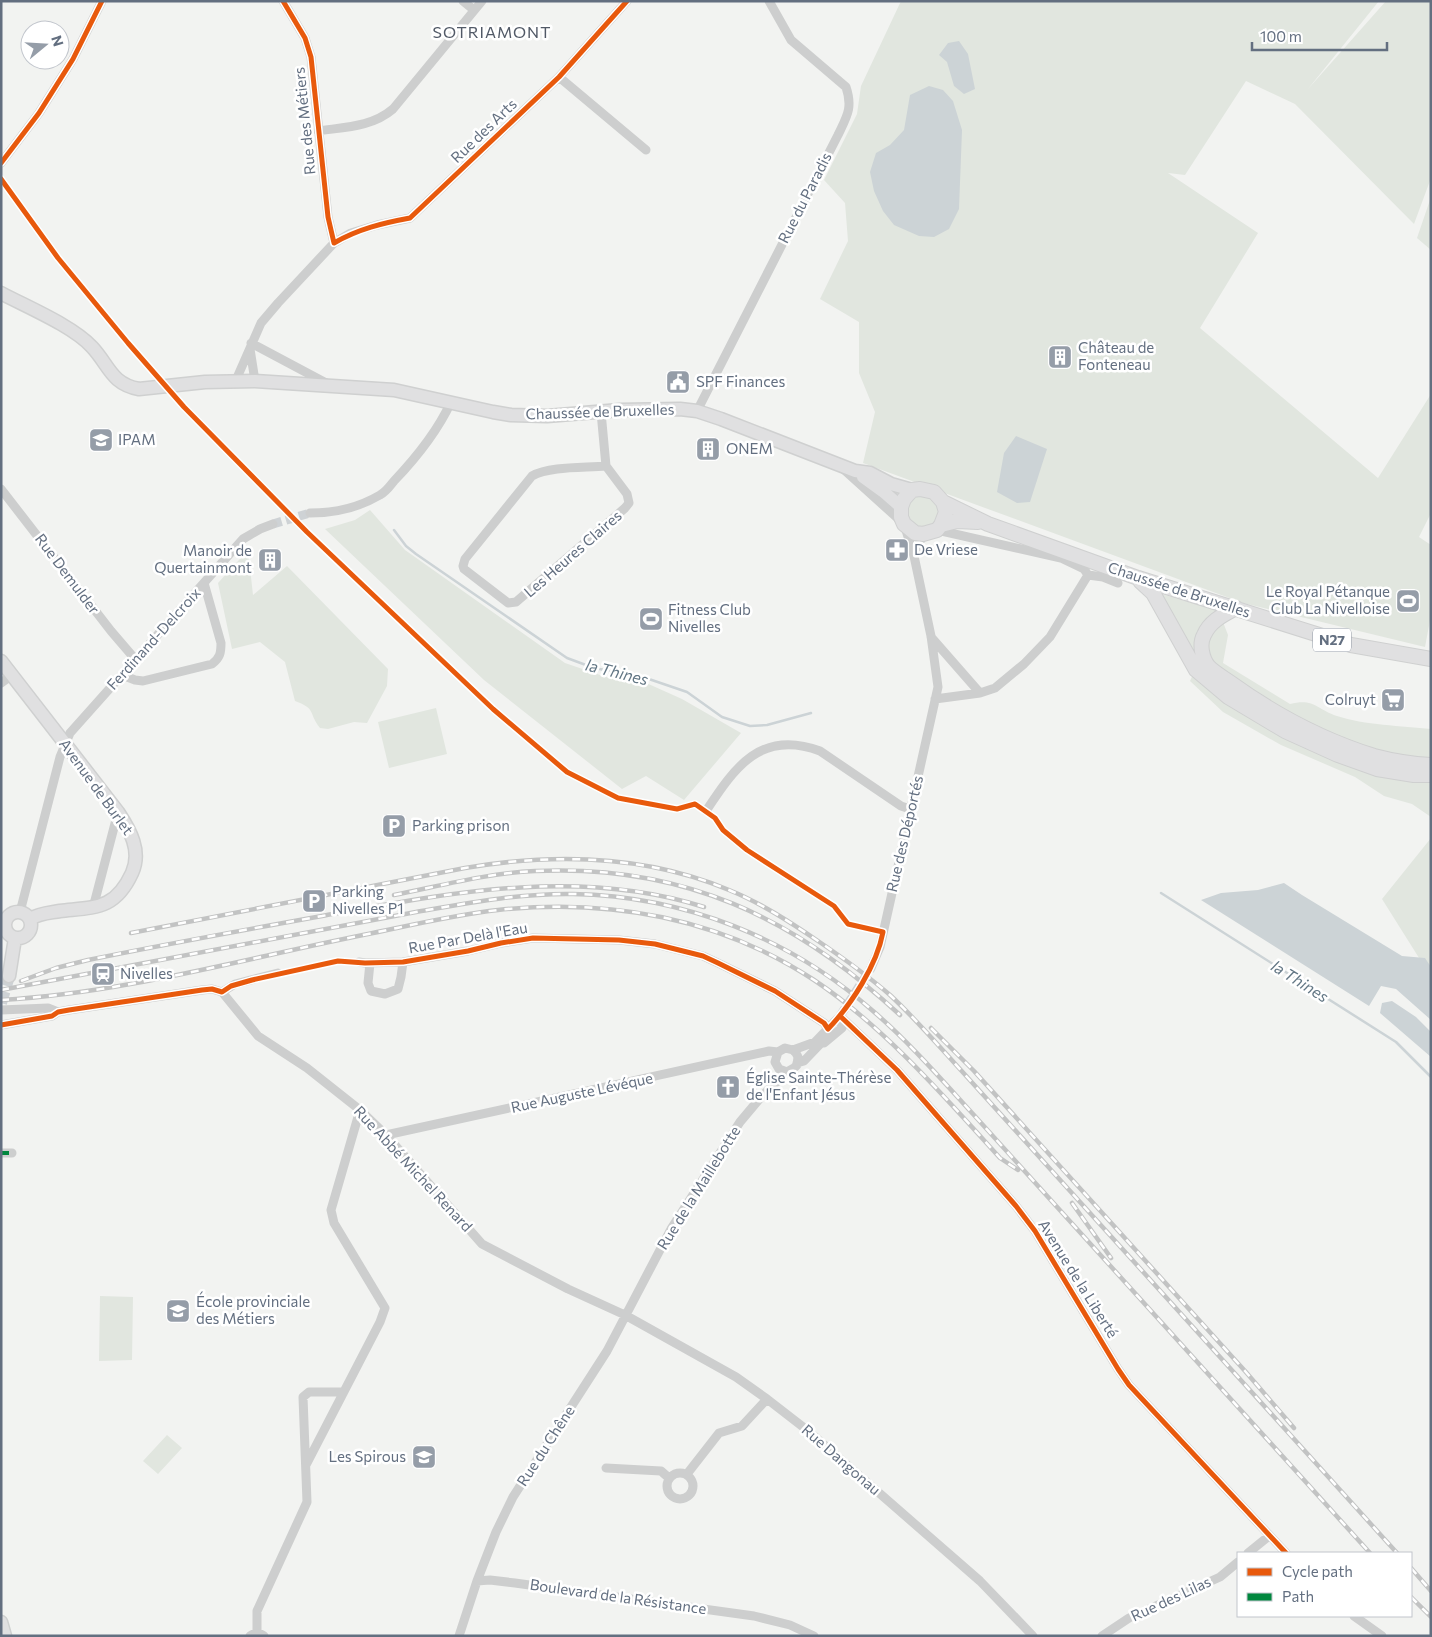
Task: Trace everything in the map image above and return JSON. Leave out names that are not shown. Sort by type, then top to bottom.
[{"type":"main road","name":"N27","points":[[1,293],[80,336],[92,347],[119,382],[129,387],[139,390],[236,380]]},
{"type":"main road","name":"Chaussée de Bruxelles","points":[[236,380],[394,390],[493,412],[534,416],[680,409],[697,411],[855,470]]},
{"type":"main road","name":"N27","points":[[855,470],[870,473],[891,484],[912,490],[920,489],[934,492],[943,502],[988,524]]},
{"type":"main road","name":"N27","points":[[855,470],[901,507]]},
{"type":"main road","points":[[912,490],[904,498],[901,507],[901,518],[904,524],[915,533],[934,530],[946,512],[943,502]]},
{"type":"main road","name":"N27","points":[[934,530],[957,521],[988,524]]},
{"type":"main road","name":"Chaussée de Bruxelles","points":[[988,524],[1138,578],[1350,645],[1431,659]]},
{"type":"main road","points":[[1138,578],[1152,593],[1196,670],[1228,697],[1285,731],[1338,755],[1377,769],[1414,775],[1431,775]]},
{"type":"main road","points":[[1236,608],[1211,623],[1203,636],[1202,651],[1209,666],[1242,691],[1283,716],[1333,741],[1375,756],[1410,764],[1431,765]]},
{"type":"main road","name":"Avenue de Burlet","points":[[1,661],[118,812],[134,840],[136,857],[128,882],[118,896],[103,905],[93,908],[25,916]]},
{"type":"main road","points":[[11,914],[25,916],[31,930],[20,938],[15,938],[7,932],[3,921],[11,914]]},
{"type":"main road","points":[[9,976],[15,938]]},
{"type":"main road","points":[[1,1622],[6,1636]]},
{"type":"street","points":[[1,163],[39,113],[73,59],[102,1]]},
{"type":"street","name":"Rue des Métiers","points":[[283,1],[305,38],[311,57],[328,217],[334,243]]},
{"type":"street","points":[[463,1],[474,10]]},
{"type":"street","points":[[318,131],[365,124],[384,117],[450,42],[482,1]]},
{"type":"street","name":"Rue des Arts","points":[[236,380],[261,323],[334,243],[351,233],[410,218],[559,77],[627,1]]},
{"type":"street","name":"Rue du Paradis","points":[[697,411],[850,108],[846,88],[791,40],[769,1]]},
{"type":"street","points":[[559,77],[646,150]]},
{"type":"street","points":[[251,346],[255,380]]},
{"type":"street","name":"Chaussée de Bruxelles","points":[[251,346],[328,385]]},
{"type":"street","points":[[310,512],[329,513],[348,509],[382,494],[412,463],[451,402]]},
{"type":"street","points":[[601,412],[606,466]]},
{"type":"street","name":"Chaussée de Bruxelles","points":[[836,463],[904,524]]},
{"type":"street","name":"Les Heures Claires","points":[[606,466],[627,494],[629,503],[516,602],[508,603],[464,569],[465,559],[532,476],[548,470],[606,466]]},
{"type":"street","name":"Rue Demulder","points":[[1,489],[111,631],[135,659]]},
{"type":"street","name":"Ferdinand-Delcroix","points":[[25,916],[60,757],[70,733],[244,539],[260,529],[273,524]]},
{"type":"street","name":"Rue des Déportés","points":[[871,968],[880,947],[938,687],[931,636],[914,556],[904,524]]},
{"type":"street","points":[[914,556],[934,530]]},
{"type":"street","name":"Chaussée de Bruxelles","points":[[934,530],[1061,558],[1084,569],[1088,575]]},
{"type":"street","points":[[935,699],[980,693],[995,688],[1024,664],[1050,637],[1088,575],[1103,577],[1118,583],[1114,569]]},
{"type":"street","points":[[122,676],[143,681],[212,664],[217,660],[221,654],[221,643],[204,583]]},
{"type":"street","points":[[931,636],[980,693]]},
{"type":"street","points":[[1,683],[12,675]]},
{"type":"street","points":[[706,811],[738,766],[750,756],[768,748],[788,744],[807,746],[820,751],[901,806],[910,808]]},
{"type":"street","points":[[93,908],[118,812]]},
{"type":"street","name":"Rue Par Delà l'Eau","points":[[359,962],[403,962],[533,938],[619,940],[655,944],[703,956],[775,991],[824,1023],[828,1029]]},
{"type":"street","name":"Rue Par Delà l'Eau","points":[[370,963],[368,983],[371,991],[385,994],[398,989],[402,977],[403,962]]},
{"type":"street","points":[[1,1025],[52,1016],[58,1012],[202,990],[212,989],[222,992],[235,984],[278,974]]},
{"type":"street","name":"Rue Abbé Michel Renard","points":[[222,992],[258,1036],[307,1068],[360,1110],[386,1135],[482,1244],[625,1315]]},
{"type":"street","points":[[1,1010],[48,1008],[58,1012]]},
{"type":"street","points":[[12,1009],[17,1022]]},
{"type":"street","points":[[793,1050],[798,1057],[797,1063],[794,1068],[787,1072],[782,1071],[776,1066],[775,1059],[778,1052],[785,1048],[793,1050],[815,1042],[840,1016]]},
{"type":"street","points":[[797,1063],[804,1061],[842,1028],[840,1016]]},
{"type":"street","name":"Avenue de la Liberté","points":[[840,1016],[897,1070],[1016,1206],[1034,1231],[1129,1385],[1285,1552]]},
{"type":"street","points":[[815,1051],[830,1034],[828,1029]]},
{"type":"street","name":"Rue Auguste Lévéque","points":[[386,1135],[769,1051],[778,1052]]},
{"type":"street","name":"Rue de la Maillebotte","points":[[625,1315],[671,1229],[740,1122],[761,1097],[787,1072]]},
{"type":"street","points":[[306,1465],[380,1322],[385,1308],[334,1223],[332,1210],[360,1110]]},
{"type":"street","points":[[1,1153],[12,1152]]},
{"type":"street","name":"Rue Dangonau","points":[[625,1315],[736,1377],[767,1398],[807,1430],[980,1581],[1033,1636]]},
{"type":"street","name":"Rue du Chêne","points":[[477,1581],[507,1507],[607,1351],[625,1315]]},
{"type":"street","points":[[257,1635],[257,1611],[307,1502],[304,1397],[309,1392],[343,1392]]},
{"type":"street","points":[[687,1474],[719,1433],[742,1426],[767,1398]]},
{"type":"street","points":[[606,1468],[661,1472],[669,1478]]},
{"type":"street","points":[[678,1473],[687,1474],[692,1480],[690,1494],[681,1499],[672,1497],[666,1485],[669,1478],[678,1473]]},
{"type":"street","points":[[1249,1552],[1270,1536]]},
{"type":"street","name":"Rue des Lilas","points":[[1102,1636],[1129,1618],[1220,1577],[1237,1563]]},
{"type":"street","name":"Boulevard de la Résistance","points":[[477,1581],[490,1580],[515,1583],[754,1616],[790,1625],[814,1636]]},
{"type":"street","points":[[459,1636],[477,1581]]},
{"type":"street","points":[[1355,1617],[1382,1636]]},
{"type":"shaded area","points":[[901,1],[1379,1],[1308,89],[1386,1],[1431,1],[1431,178],[1414,224],[1295,104],[1246,81],[1185,175],[1168,173],[1258,233],[1200,328],[1378,478],[1431,394],[1431,513],[1419,537],[1431,545],[1431,615],[1425,647],[1243,603],[863,463],[875,412],[859,373],[859,322],[820,299],[848,241],[845,203],[824,180],[857,114],[861,86]]},
{"type":"shaded area","points":[[959,41],[968,54],[975,89],[964,94],[954,86],[947,62],[939,55],[948,43]]},
{"type":"shaded area","points":[[929,86],[943,90],[953,101],[962,130],[959,209],[949,229],[934,237],[919,236],[894,225],[883,211],[874,191],[870,172],[876,153],[890,145],[904,130],[910,95]]},
{"type":"shaded area","points":[[1431,197],[1431,250],[1417,238]]},
{"type":"shaded area","points":[[1016,436],[1047,449],[1030,502],[1017,503],[997,492],[1004,453]]},
{"type":"shaded area","points":[[916,495],[932,496],[941,512],[933,526],[917,526],[908,519],[907,507]]},
{"type":"shaded area","points":[[370,510],[405,550],[565,663],[606,677],[644,682],[682,699],[741,733],[684,800],[646,776],[622,789],[484,680],[325,529],[355,520]]},
{"type":"shaded area","points":[[248,550],[253,595],[287,566],[388,669],[387,686],[367,723],[354,722],[328,729],[320,728],[309,709],[295,701],[285,662],[260,642],[232,649],[218,583]]},
{"type":"shaded area","points":[[1158,593],[1219,611],[1201,627],[1195,659]]},
{"type":"shaded area","points":[[1223,622],[1228,635],[1223,663],[1290,704],[1310,703],[1337,716],[1359,721],[1431,729],[1431,817],[1412,804],[1384,796],[1355,777],[1281,745],[1223,712],[1190,681],[1211,635]]},
{"type":"shaded area","points":[[436,708],[447,754],[389,768],[378,722]]},
{"type":"shaded area","points":[[1431,838],[1431,977],[1382,899]]},
{"type":"shaded area","points":[[1284,883],[1402,956],[1425,958],[1431,967],[1431,1020],[1396,989],[1381,986],[1369,1006],[1201,900],[1221,893],[1258,890]]},
{"type":"shaded area","points":[[1392,1001],[1416,1017],[1431,1032],[1431,1057],[1380,1013],[1382,1003]]},
{"type":"shaded area","points":[[100,1296],[133,1297],[132,1360],[99,1361]]},
{"type":"shaded area","points":[[167,1435],[182,1448],[158,1474],[143,1461]]},
{"type":"waterway","name":"la Thines","points":[[394,530],[406,546],[416,554],[567,658],[594,668],[643,677],[687,692],[722,717],[750,726],[767,725],[811,713]]},
{"type":"waterway","name":"la Thines","points":[[1161,893],[1396,1042],[1431,1077]]},
{"type":"tunnel","points":[[273,524],[310,513]]},
{"type":"tunnel","points":[[840,1016],[871,968]]},
{"type":"tunnel","points":[[1,1003],[9,976]]},
{"type":"railway","points":[[131,933],[465,868],[532,860],[599,860],[665,870],[697,878],[752,901],[786,920],[846,960],[890,995],[910,1015],[1396,1552]]},
{"type":"railway","points":[[394,895],[482,877],[535,871],[589,871],[639,877],[687,888],[733,904],[777,925],[819,950],[860,980],[900,1015]]},
{"type":"railway","points":[[21,981],[56,968],[117,954],[370,907],[465,892],[561,886],[609,888],[657,895],[704,907]]},
{"type":"railway","points":[[1,990],[455,905],[533,895],[573,894],[655,903],[695,913],[734,926],[771,942],[807,962],[841,985],[899,1035],[1369,1552]]},
{"type":"railway","points":[[1,1000],[47,996],[138,983],[430,921],[498,910],[581,907],[662,917],[702,927],[741,941],[778,959],[840,998],[912,1063],[1000,1158],[1018,1170]]},
{"type":"railway","points":[[931,1028],[974,1071],[1245,1371],[1294,1428]]},
{"type":"railway","points":[[1072,1203],[1111,1258]]},
{"type":"railway","points":[[1412,1569],[1431,1591]]},
{"type":"railway","points":[[1412,1598],[1431,1617]]},
{"type":"marked path","points":[[1,1153],[12,1153]]},
{"type":"cycle path","points":[[1,163],[39,113],[73,59],[102,1]]},
{"type":"cycle path","points":[[283,1],[305,38],[311,57],[328,217],[334,243],[371,227],[410,218],[559,77],[627,1]]},
{"type":"cycle path","points":[[1,179],[58,258],[184,407],[307,532],[493,709],[567,772],[618,798],[677,809],[695,804],[715,818],[723,830],[747,850],[834,906],[848,924],[883,932],[875,958],[862,984],[828,1029],[824,1023],[775,991],[703,956],[655,944],[619,940],[533,938],[403,962],[365,963],[338,961],[252,980],[231,986],[222,992],[212,989],[202,990],[69,1010],[58,1012],[52,1016],[1,1025]]},
{"type":"cycle path","points":[[840,1016],[897,1070],[1016,1206],[1035,1231],[1129,1385],[1285,1552]]},
{"type":"place","name":"Château de Fonteneau","points":[[1060,357]]},
{"type":"place","name":"SPF Finances","points":[[678,382]]},
{"type":"place","name":"IPAM","points":[[101,440]]},
{"type":"place","name":"ONEM","points":[[708,449]]},
{"type":"place","name":"De Vriese","points":[[897,550]]},
{"type":"place","name":"Manoir de Quertainmont","points":[[270,560]]},
{"type":"place","name":"Le Royal Pétanque Club La Nivelloise","points":[[1408,601]]},
{"type":"place","name":"Fitness Club Nivelles","points":[[651,619]]},
{"type":"place","name":"Colruyt","points":[[1393,700]]},
{"type":"place","name":"Parking prison","points":[[394,826]]},
{"type":"place","name":"Parking Nivelles P1","points":[[314,901]]},
{"type":"place","name":"Nivelles","points":[[103,974]]},
{"type":"place","name":"Église Sainte-Thérèse de l'Enfant Jésus","points":[[728,1087]]},
{"type":"place","name":"École provinciale des Métiers","points":[[178,1311]]},
{"type":"place","name":"Les Spirous","points":[[424,1457]]},
{"type":"district","name":"SOTRIAMONT","points":[[492,32]]}]
